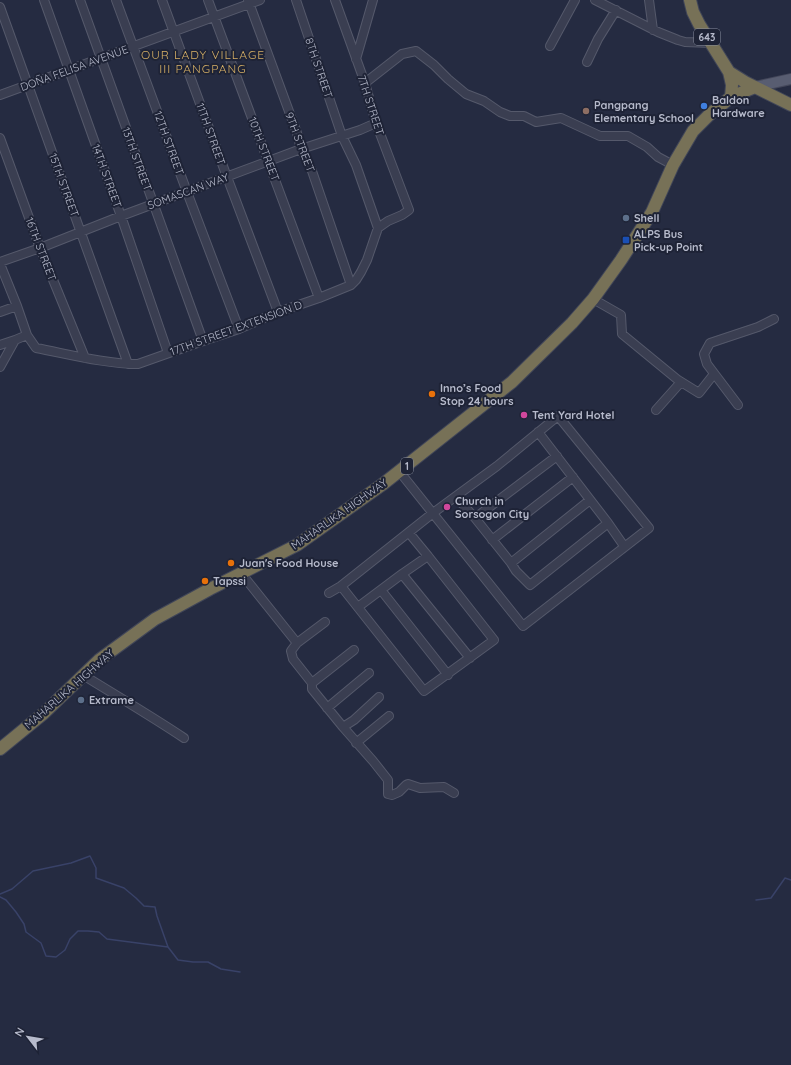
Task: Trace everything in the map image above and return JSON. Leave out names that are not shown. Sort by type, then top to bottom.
[{"type":"highway","name":"643","points":[[690,0],[693,12],[699,24],[730,72],[755,87]]},
{"type":"highway","name":"643","points":[[730,72],[732,97]]},
{"type":"highway","points":[[755,87],[782,92],[791,96]]},
{"type":"highway","points":[[755,87],[791,105]]},
{"type":"highway","name":"MAHARLIKA HIGHWAY","points":[[0,749],[44,713],[99,660],[155,619],[297,545],[383,484],[512,382],[572,324],[621,260],[652,212],[673,165],[693,131],[709,115],[732,97],[755,87]]},
{"type":"main road","name":"1","points":[[755,87],[791,79]]},
{"type":"street","name":"14TH STREET","points":[[44,0],[168,353]]},
{"type":"street","name":"13TH STREET","points":[[80,0],[203,341]]},
{"type":"street","name":"12TH STREET","points":[[116,0],[187,192],[240,329]]},
{"type":"street","name":"11TH STREET","points":[[162,0],[278,312]]},
{"type":"street","name":"10TH STREET","points":[[208,0],[319,298]]},
{"type":"street","name":"DOÑA FELISA AVENUE","points":[[0,95],[214,17],[249,2],[260,0]]},
{"type":"street","name":"8TH STREET","points":[[296,0],[342,136],[356,165],[378,228]]},
{"type":"street","name":"7TH STREET","points":[[335,0],[365,83],[376,123],[409,210],[378,228]]},
{"type":"street","points":[[356,59],[373,0]]},
{"type":"street","points":[[550,46],[575,0]]},
{"type":"street","points":[[595,0],[613,6],[653,30],[678,40],[685,42],[711,43]]},
{"type":"street","points":[[649,0],[653,30]]},
{"type":"street","name":"9TH STREET","points":[[249,2],[297,133],[301,149],[312,172],[351,285]]},
{"type":"street","points":[[586,62],[613,6]]},
{"type":"street","name":"15TH STREET","points":[[0,7],[128,364]]},
{"type":"street","points":[[365,83],[402,54],[416,51],[466,94],[484,101],[500,112],[510,116],[524,116],[536,122],[561,118],[600,136],[628,136],[647,147],[658,157],[673,165]]},
{"type":"street","name":"SOMASCAN WAY","points":[[0,263],[268,161],[376,123]]},
{"type":"street","name":"16TH STREET","points":[[0,138],[40,248],[85,358]]},
{"type":"street","points":[[351,285],[356,280],[367,260],[378,228]]},
{"type":"street","points":[[0,263],[27,335],[0,344]]},
{"type":"street","name":"17TH STREET EXTENSION D","points":[[27,335],[36,348],[85,358],[138,364],[240,329],[278,312],[351,285]]},
{"type":"street","points":[[593,298],[621,315],[622,334],[698,394],[714,374]]},
{"type":"street","points":[[0,312],[17,306]]},
{"type":"street","points":[[738,405],[706,364],[704,354],[710,343],[758,327],[774,318]]},
{"type":"street","points":[[0,367],[15,340]]},
{"type":"street","points":[[656,410],[681,382]]},
{"type":"street","points":[[330,593],[341,586],[433,513],[496,466],[558,416],[648,528],[522,626],[433,513],[399,471]]},
{"type":"street","points":[[538,432],[608,522],[624,546]]},
{"type":"street","points":[[475,518],[557,456]]},
{"type":"street","points":[[492,540],[573,477]]},
{"type":"street","points":[[456,497],[475,518],[516,571],[530,585],[608,522]]},
{"type":"street","points":[[511,563],[590,500]]},
{"type":"street","points":[[341,586],[424,691],[448,675],[494,640],[408,533]]},
{"type":"street","points":[[358,607],[428,556]]},
{"type":"street","points":[[241,573],[297,643]]},
{"type":"street","points":[[402,574],[470,658]]},
{"type":"street","points":[[381,590],[448,675]]},
{"type":"street","points":[[325,622],[297,643],[291,651],[292,660],[312,683],[312,689],[327,708],[388,780],[388,794],[392,796],[408,784],[420,788],[444,787],[454,793]]},
{"type":"street","points":[[312,683],[354,650]]},
{"type":"street","points":[[327,708],[369,673]]},
{"type":"street","points":[[83,675],[155,718],[184,738]]},
{"type":"street","points":[[343,726],[354,720],[379,697]]},
{"type":"street","points":[[356,743],[388,716]]},
{"type":"waterway","points":[[0,894],[12,889],[33,871],[71,863],[90,856],[96,868],[96,878],[124,888],[144,906],[155,907],[168,947]]},
{"type":"waterway","points":[[756,900],[771,898],[785,878],[791,880]]},
{"type":"waterway","points":[[0,897],[6,900],[16,912],[24,924],[26,932],[41,943],[46,956],[56,957],[65,950],[70,939],[78,931],[88,931],[99,932],[107,939],[168,947],[178,960],[208,962],[221,969],[240,972]]},
{"type":"place","name":"Baldon Hardware","points":[[704,106]]},
{"type":"place","name":"Pangpang Elementary School","points":[[586,111]]},
{"type":"place","name":"Shell","points":[[626,218]]},
{"type":"place","name":"ALPS Bus Pick-up Point","points":[[626,240]]},
{"type":"place","name":"Inno’s Food Stop 24 hours","points":[[432,394]]},
{"type":"place","name":"Tent Yard Hotel","points":[[524,415]]},
{"type":"place","name":"Church in Sorsogon City","points":[[447,507]]},
{"type":"place","name":"Juan's Food House","points":[[231,563]]},
{"type":"place","name":"Tapssi","points":[[205,581]]},
{"type":"place","name":"Extrame","points":[[81,700]]},
{"type":"district","name":"OUR LADY VILLAGE III PANGPANG","points":[[203,61]]}]
